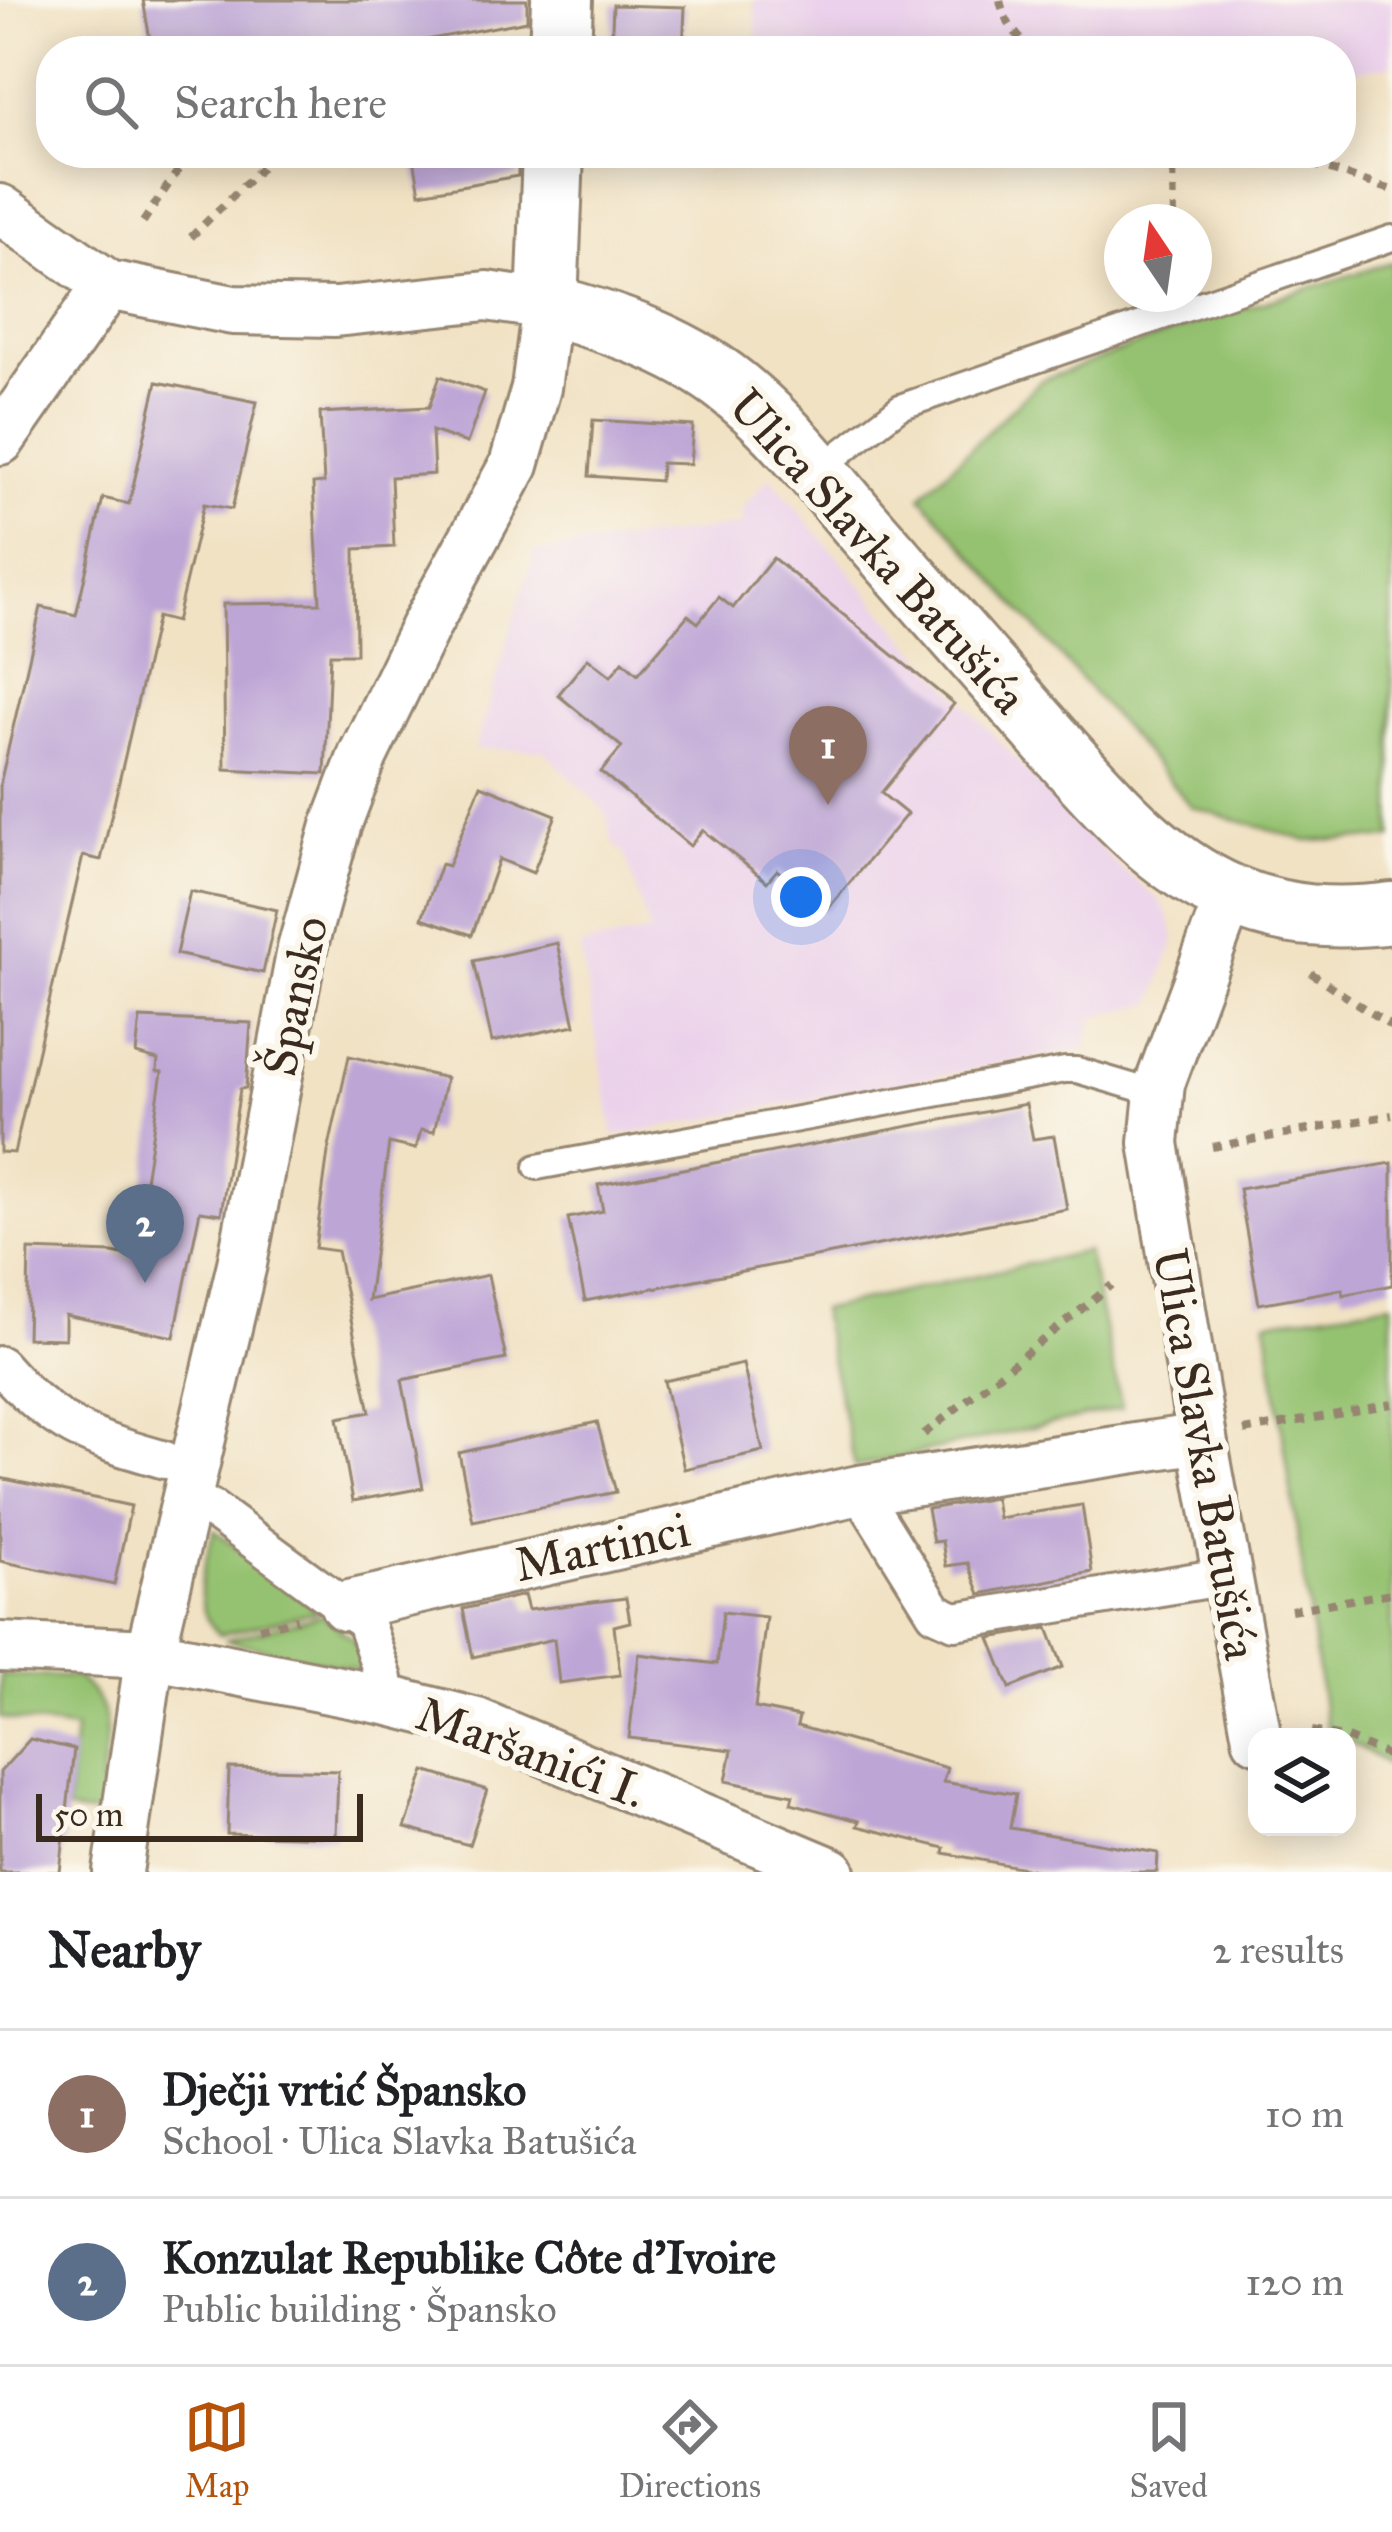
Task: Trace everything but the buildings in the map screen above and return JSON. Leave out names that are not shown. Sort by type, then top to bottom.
[{"type":"street","points":[[538,36],[562,0]]},
{"type":"street","name":"Špansko","points":[[118,1872],[150,1654],[242,1264],[302,949],[336,826],[385,706],[514,465],[536,388],[547,305],[552,168]]},
{"type":"street","name":"Ulica Slavka Batušića","points":[[0,209],[108,285],[233,310],[335,312],[487,296],[603,320],[667,346],[744,396],[1101,797],[1170,860],[1230,895],[1287,914],[1346,919],[1392,913]]},
{"type":"street","points":[[0,440],[108,285]]},
{"type":"street","name":"Ulica Slavka Batušića","points":[[1230,895],[1158,1094],[1154,1143],[1255,1728]]},
{"type":"street","points":[[0,1365],[20,1388],[78,1434],[165,1460]]},
{"type":"street","name":"Martinci","points":[[345,1606],[859,1490],[1202,1438]]},
{"type":"street","points":[[859,1490],[935,1612],[944,1619],[955,1621],[1228,1576]]},
{"type":"street","points":[[210,1508],[365,1622],[385,1679]]},
{"type":"street","name":"Maršanići I.","points":[[0,1647],[150,1654],[477,1723],[830,1872]]},
{"type":"lane","points":[[816,472],[900,407],[1392,238]]},
{"type":"lane","points":[[537,1167],[1065,1070],[1158,1094]]},
{"type":"path","points":[[1000,0],[1003,16],[1017,36]]},
{"type":"path","points":[[143,222],[180,168]]},
{"type":"path","points":[[191,237],[261,168]]},
{"type":"path","points":[[1173,168],[1174,204]]},
{"type":"path","points":[[1324,168],[1392,190]]},
{"type":"path","points":[[1311,973],[1392,1027]]},
{"type":"path","points":[[1212,1147],[1392,1115]]},
{"type":"path","points":[[859,1490],[878,1470],[1112,1286]]},
{"type":"path","points":[[1202,1438],[1392,1404]]},
{"type":"path","points":[[1291,1610],[1392,1593]]},
{"type":"path","points":[[257,1629],[345,1606]]},
{"type":"path","points":[[1356,1742],[1392,1757]]},
{"type":"shaded area","points":[[754,0],[1392,0],[1392,65],[1356,70],[1356,36],[757,36]]},
{"type":"shaded area","points":[[770,477],[904,636],[1052,799],[1124,872],[1159,900],[1175,938],[1153,1003],[1093,1018],[1087,1048],[614,1136],[580,946],[650,933],[624,853],[614,845],[605,811],[543,750],[475,749],[534,552],[743,525],[742,509]]},
{"type":"green space","points":[[1392,262],[1392,838],[1307,841],[1192,807],[921,496],[1040,381],[1193,324]]},
{"type":"green space","points":[[1087,1251],[1122,1408],[855,1467],[820,1310]]},
{"type":"green space","points":[[1392,1303],[1392,1767],[1356,1745],[1356,1728],[1326,1727],[1266,1321]]},
{"type":"green space","points":[[214,1530],[317,1611],[219,1635],[209,1623],[201,1598]]},
{"type":"green space","points":[[322,1615],[354,1640],[370,1673],[225,1640]]},
{"type":"green space","points":[[0,1675],[76,1677],[90,1689],[106,1726],[101,1786],[112,1789],[108,1816],[67,1811],[75,1729],[0,1718]]},
{"type":"place","name":"Dječji vrtić Špansko","points":[[828,805]]},
{"type":"place","name":"Konzulat Republike Côte d'Ivoire","points":[[145,1283]]}]
